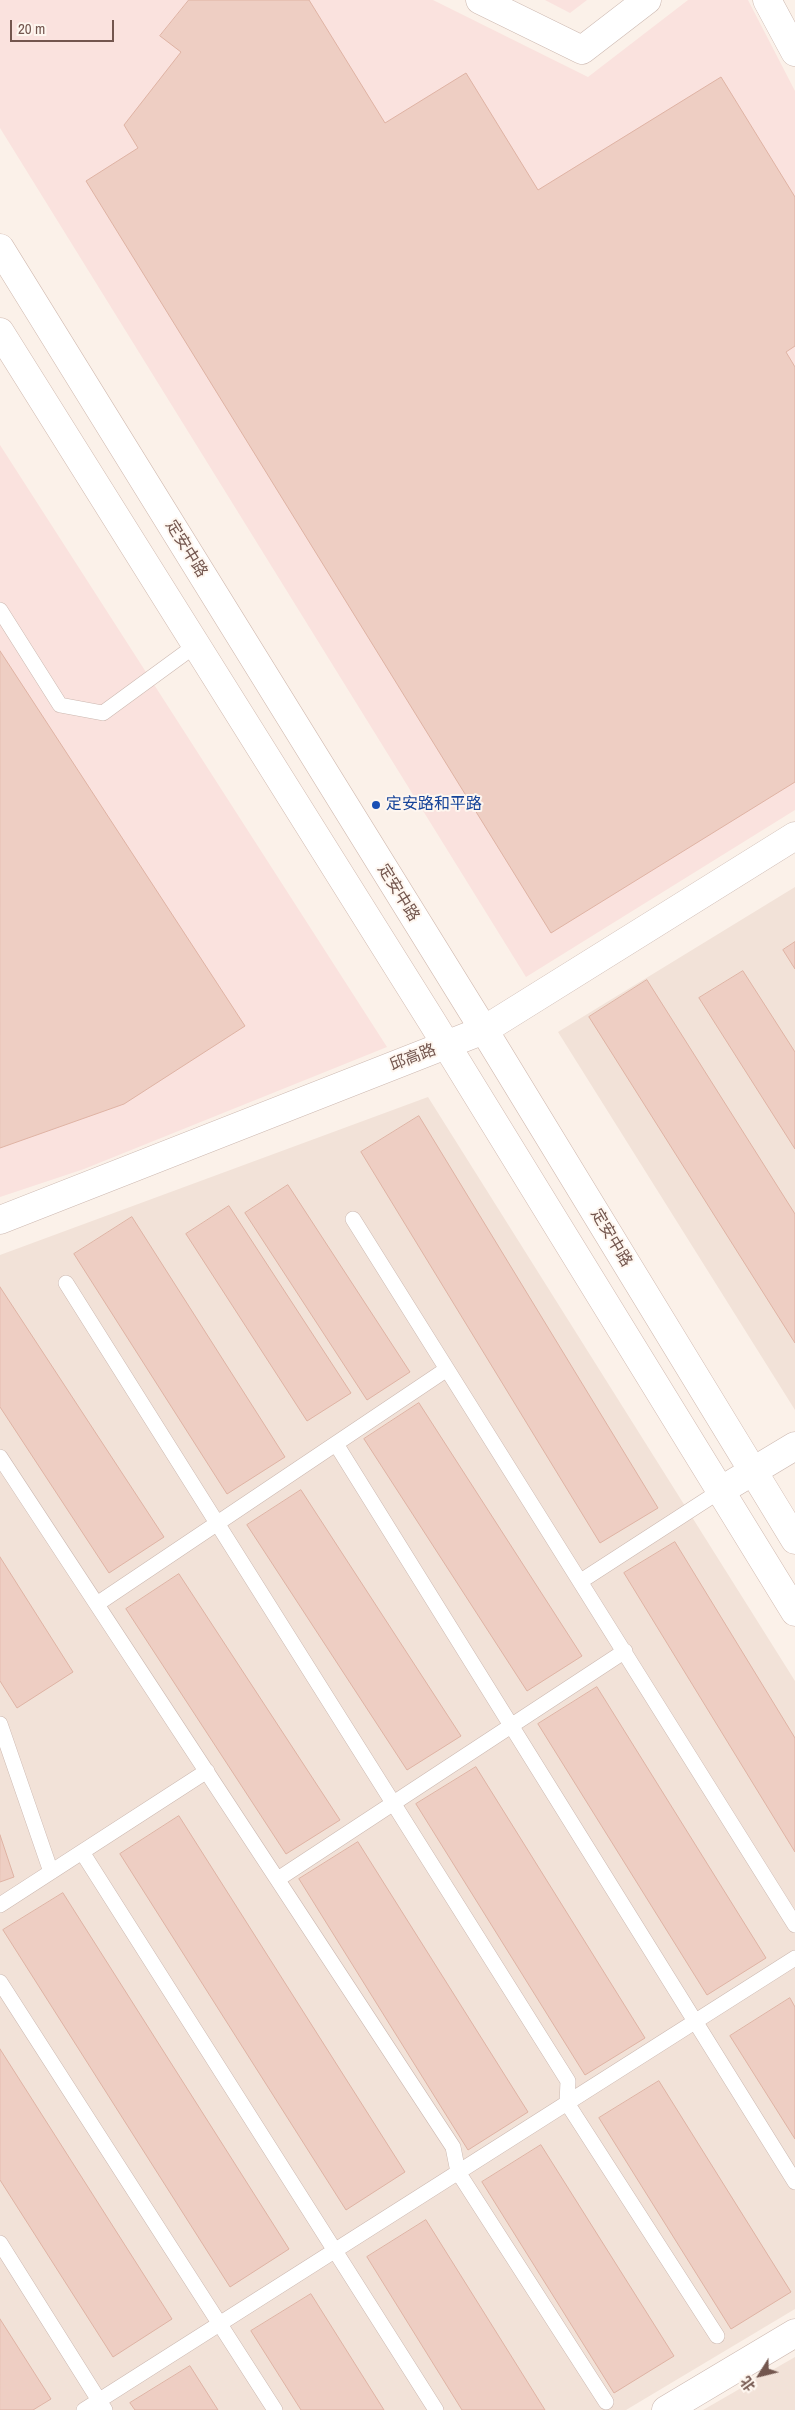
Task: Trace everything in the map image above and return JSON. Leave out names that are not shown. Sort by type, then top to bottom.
[{"type":"main road","points":[[480,0],[582,50],[647,0]]},
{"type":"main road","points":[[767,0],[795,52]]},
{"type":"main road","name":"定安中路","points":[[0,248],[484,1030],[795,1540]]},
{"type":"main road","points":[[0,332],[445,1045],[795,1612]]},
{"type":"main road","name":"邱高路","points":[[0,1220],[484,1030],[795,836]]},
{"type":"main road","points":[[720,1491],[795,1446]]},
{"type":"main road","points":[[666,2410],[795,2333]]},
{"type":"lane","points":[[0,610],[60,705],[103,713],[196,645]]},
{"type":"lane","points":[[353,1219],[795,1925]]},
{"type":"lane","points":[[66,1283],[568,2080],[567,2103],[717,2336]]},
{"type":"lane","points":[[97,1604],[448,1369]]},
{"type":"lane","points":[[336,1444],[795,2182]]},
{"type":"lane","points":[[0,1457],[452,2147],[458,2172],[606,2402]]},
{"type":"lane","points":[[581,1581],[720,1491]]},
{"type":"lane","points":[[278,1879],[625,1651]]},
{"type":"lane","points":[[0,1724],[51,1872]]},
{"type":"lane","points":[[0,1905],[207,1771]]},
{"type":"lane","points":[[82,1852],[436,2410]]},
{"type":"lane","points":[[84,2410],[102,2405],[220,2324],[795,1958]]},
{"type":"lane","points":[[0,1982],[275,2410]]},
{"type":"lane","points":[[0,2243],[102,2405]]},
{"type":"shaded area","points":[[0,0],[433,0],[588,77],[688,0],[748,0],[795,91],[795,810],[526,977],[0,128]]},
{"type":"shaded area","points":[[545,0],[587,0],[570,13]]},
{"type":"shaded area","points":[[0,445],[387,1047],[84,1169],[0,1197]]},
{"type":"shaded area","points":[[795,887],[795,1410],[558,1032]]},
{"type":"shaded area","points":[[428,1097],[795,1681],[795,2309],[626,2410],[0,2410],[0,1255]]},
{"type":"shaded area","points":[[795,2357],[795,2410],[703,2410]]},
{"type":"building","points":[[189,0],[309,0],[385,123],[466,73],[538,190],[721,77],[795,197],[795,346],[786,352],[795,367],[795,782],[551,933],[86,181],[138,148],[124,125],[181,52],[160,36]]},
{"type":"building","points":[[0,651],[245,1026],[124,1104],[0,1148]]},
{"type":"building","points":[[795,942],[795,969],[783,950]]},
{"type":"building","points":[[743,971],[795,1052],[795,1149],[699,998]]},
{"type":"building","points":[[647,980],[795,1214],[795,1343],[589,1017]]},
{"type":"building","points":[[419,1116],[658,1508],[600,1543],[361,1152]]},
{"type":"building","points":[[288,1185],[410,1372],[367,1400],[245,1213]]},
{"type":"building","points":[[229,1206],[351,1393],[307,1421],[186,1234]]},
{"type":"building","points":[[132,1217],[285,1457],[227,1494],[74,1254]]},
{"type":"building","points":[[0,1287],[164,1537],[109,1573],[0,1407]]},
{"type":"building","points":[[419,1403],[582,1656],[527,1691],[364,1439]]},
{"type":"building","points":[[301,1490],[461,1736],[407,1770],[247,1525]]},
{"type":"building","points":[[675,1542],[795,1738],[795,1852],[624,1573]]},
{"type":"building","points":[[0,1557],[73,1672],[17,1708],[0,1681]]},
{"type":"building","points":[[179,1574],[340,1820],[286,1854],[126,1609]]},
{"type":"building","points":[[597,1687],[766,1958],[707,1995],[538,1724]]},
{"type":"building","points":[[476,1767],[645,2038],[585,2075],[416,1804]]},
{"type":"building","points":[[179,1816],[405,2172],[346,2210],[120,1854]]},
{"type":"building","points":[[0,1835],[14,1877],[0,1882]]},
{"type":"building","points":[[358,1842],[528,2112],[468,2150],[299,1879]]},
{"type":"building","points":[[63,1893],[289,2249],[230,2287],[3,1930]]},
{"type":"building","points":[[790,1998],[795,2007],[795,2139],[730,2036]]},
{"type":"building","points":[[0,2049],[172,2319],[113,2357],[0,2180]]},
{"type":"building","points":[[659,2081],[791,2292],[731,2329],[599,2118]]},
{"type":"building","points":[[541,2145],[674,2356],[614,2393],[482,2182]]},
{"type":"building","points":[[426,2220],[545,2410],[462,2410],[367,2257]]},
{"type":"building","points":[[311,2294],[384,2410],[301,2410],[251,2331]]},
{"type":"building","points":[[0,2319],[51,2399],[33,2410],[0,2410]]},
{"type":"building","points":[[190,2366],[218,2410],[135,2410],[130,2403]]},
{"type":"place","name":"定安路和平路","points":[[376,805]]}]
